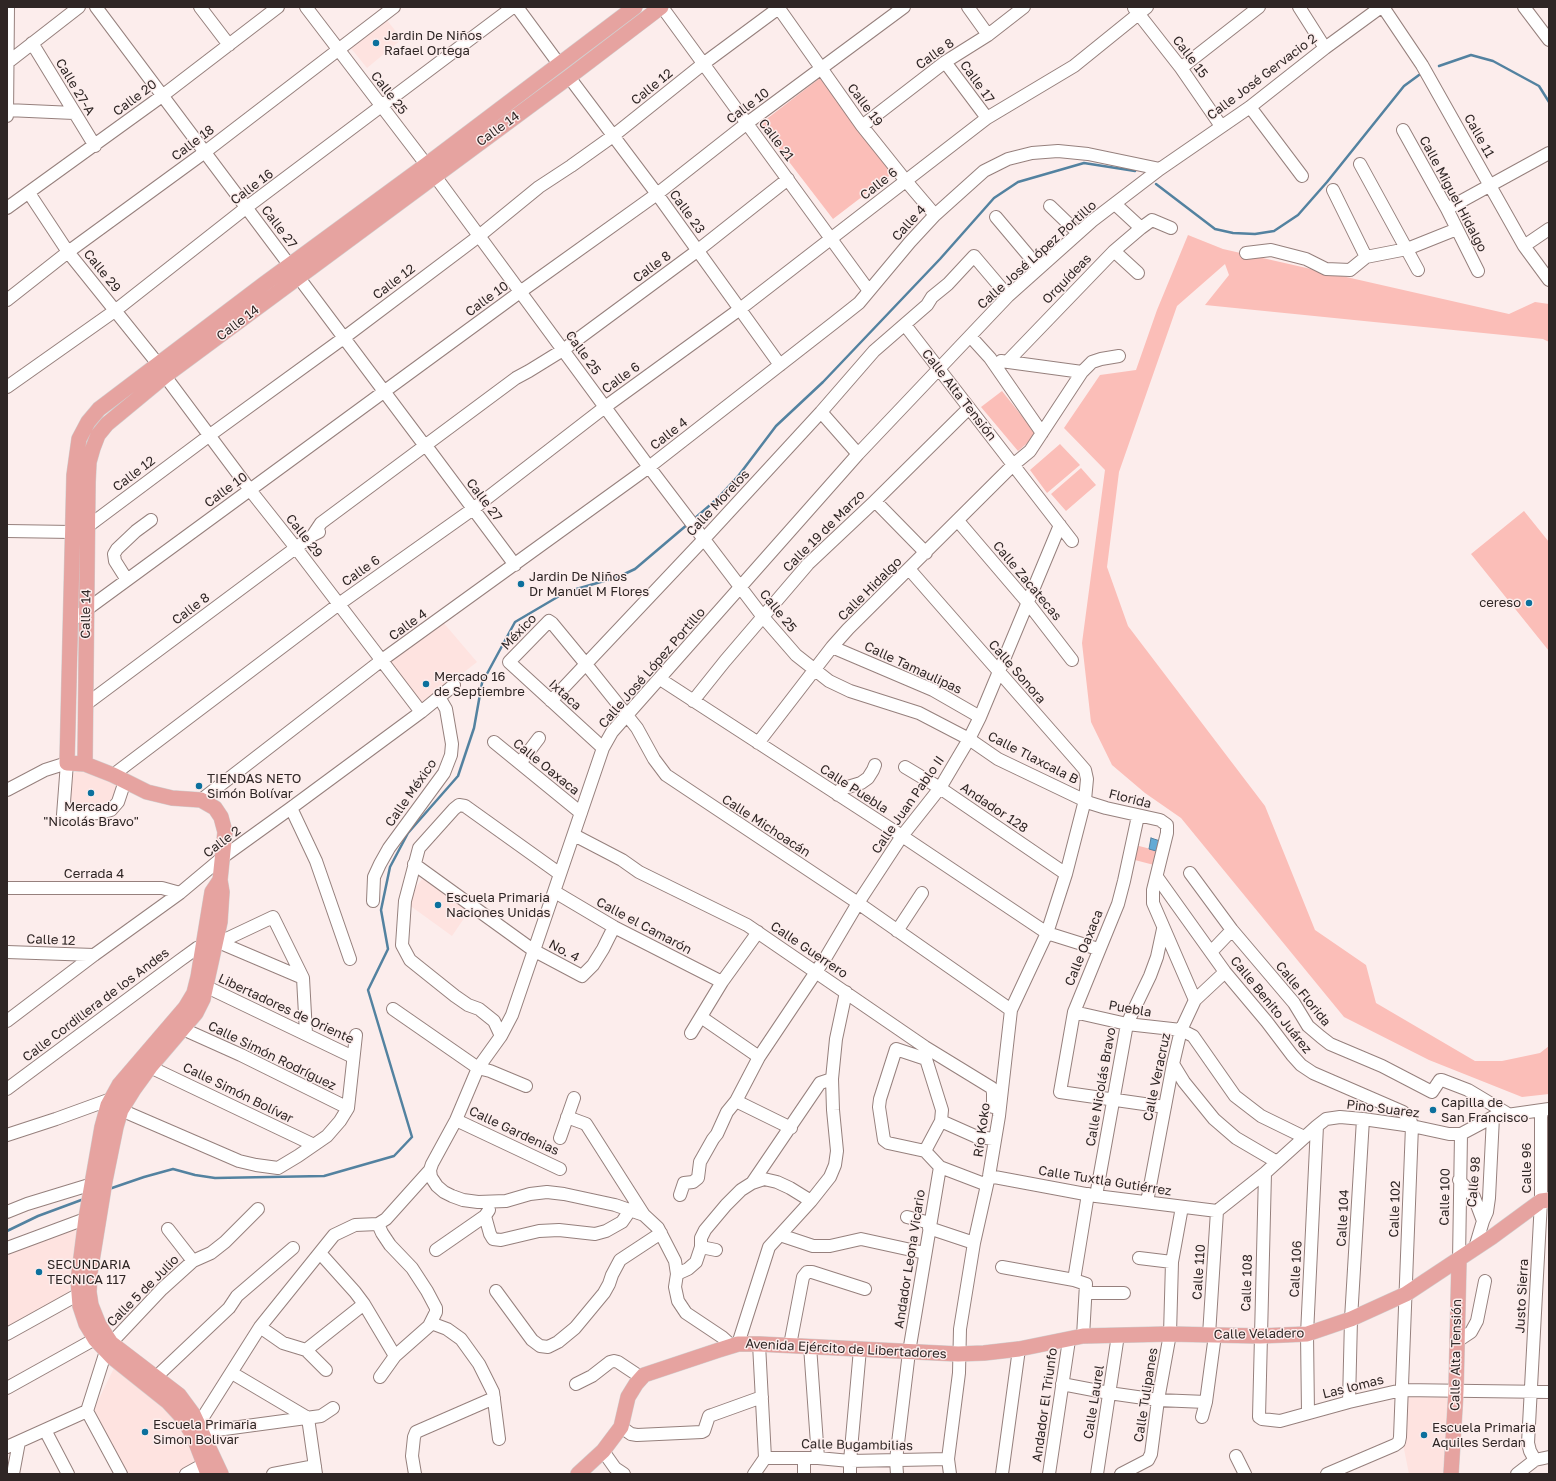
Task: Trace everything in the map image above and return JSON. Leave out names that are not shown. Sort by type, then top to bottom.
[{"type":"main road","name":"Calle 14","points":[[431,170],[559,64],[635,7]]},
{"type":"main road","name":"Calle 14","points":[[66,763],[71,621],[72,532],[76,458],[79,439],[88,422],[99,409],[162,370],[431,170],[569,77],[662,7]]},
{"type":"main road","name":"Calle 14","points":[[84,764],[89,462],[98,435],[107,424],[162,370]]},
{"type":"main road","points":[[66,763],[84,764],[154,794],[172,798],[201,800],[214,808],[221,816],[225,832],[220,880],[222,892],[220,915],[213,943],[207,987],[203,999],[196,1013],[150,1067],[134,1089],[116,1104]]},
{"type":"main road","points":[[213,943],[195,988],[185,1008],[119,1085],[116,1104],[116,1127],[99,1182],[93,1216],[90,1273],[80,1306],[86,1324],[95,1339],[143,1368],[179,1395],[193,1414],[221,1474]]},
{"type":"main road","name":"Calle Veladero","points":[[958,1354],[1020,1349],[1076,1338],[1118,1335],[1170,1334],[1260,1336],[1307,1334],[1352,1319],[1406,1294],[1459,1260],[1545,1201]]},
{"type":"main road","name":"Calle Alta Tensión","points":[[1451,1474],[1456,1392],[1459,1260]]},
{"type":"main road","points":[[84,1293],[108,1347],[124,1368],[168,1402],[181,1416],[193,1435],[206,1469]]},
{"type":"main road","name":"Avenida Ejército de Libertadores","points":[[578,1474],[603,1451],[621,1427],[628,1397],[636,1384],[642,1378],[655,1371],[735,1345],[790,1345],[958,1354]]},
{"type":"street","points":[[7,116],[8,7]]},
{"type":"street","points":[[7,63],[79,7]]},
{"type":"street","name":"Calle 27","points":[[96,7],[515,565]]},
{"type":"street","points":[[200,7],[229,45]]},
{"type":"street","name":"Calle 20","points":[[7,208],[95,146],[278,7]]},
{"type":"street","name":"Calle 25","points":[[306,7],[431,170],[649,467],[763,617],[796,655],[829,681],[850,691],[919,713],[968,739]]},
{"type":"street","name":"Calle 18","points":[[7,300],[68,252],[205,152],[339,51],[394,7]]},
{"type":"street","name":"Calle 16","points":[[7,387],[116,310],[247,207],[513,7]]},
{"type":"street","points":[[517,7],[559,64]]},
{"type":"street","name":"Calle 21","points":[[662,7],[746,124],[832,238],[869,291]]},
{"type":"street","name":"Calle 12","points":[[7,531],[72,532],[88,527],[479,236],[540,186],[613,136],[703,64],[779,7]]},
{"type":"street","name":"Calle 19","points":[[779,7],[862,126],[935,215]]},
{"type":"street","name":"Calle 10","points":[[71,621],[520,292],[657,194],[746,124],[904,7]]},
{"type":"street","points":[[968,7],[988,35]]},
{"type":"street","name":"Calle 8","points":[[862,126],[945,62],[988,35],[1024,7]]},
{"type":"street","points":[[1181,68],[1259,7]]},
{"type":"street","points":[[1300,7],[1325,48]]},
{"type":"street","name":"Calle José Gervacio 2","points":[[1160,169],[1250,107],[1325,48],[1382,7]]},
{"type":"street","name":"Calle 11","points":[[1382,7],[1422,65],[1524,246],[1549,280]]},
{"type":"street","points":[[1524,7],[1549,40]]},
{"type":"street","name":"Calle 15","points":[[1139,9],[1221,126]]},
{"type":"street","name":"Calle 6","points":[[119,778],[339,604],[473,509],[605,407],[740,309],[986,118],[1074,66],[1139,9]]},
{"type":"street","name":"Calle 27-A","points":[[32,43],[95,146]]},
{"type":"street","name":"Calle 17","points":[[945,62],[986,118]]},
{"type":"street","name":"Calle 23","points":[[569,77],[657,194],[780,365]]},
{"type":"street","points":[[1250,107],[1302,176]]},
{"type":"street","points":[[7,110],[74,113]]},
{"type":"street","name":"Calle Miguel Hidalgo","points":[[1403,130],[1447,209],[1478,271]]},
{"type":"street","name":"Calle 4","points":[[201,800],[382,660],[649,467],[859,303],[935,215],[984,171],[1008,159],[1032,153],[1058,152],[1088,154],[1160,169]]},
{"type":"street","points":[[1447,209],[1549,153]]},
{"type":"street","points":[[1360,164],[1418,270]]},
{"type":"street","name":"Calle José López Portillo","points":[[378,1224],[386,1219],[430,1170],[456,1120],[478,1068],[501,1036],[512,1015],[603,748],[612,732],[858,454],[1008,296],[1078,233],[1160,169]]},
{"type":"street","name":"Calle 8","points":[[85,705],[313,535],[321,523],[428,448],[516,378],[529,372],[563,350],[697,251],[788,179]]},
{"type":"street","points":[[1333,190],[1366,257]]},
{"type":"street","name":"Calle 29","points":[[29,193],[68,252],[116,310],[250,490],[421,712]]},
{"type":"street","points":[[1115,204],[1141,228]]},
{"type":"street","points":[[1050,206],[1078,233]]},
{"type":"street","points":[[996,217],[1039,268]]},
{"type":"street","name":"Orquídeas","points":[[1007,362],[1114,251],[1141,228],[1152,220],[1171,228]]},
{"type":"street","points":[[1246,253],[1271,250],[1306,259],[1326,269],[1341,271],[1350,270],[1366,257],[1407,249],[1457,229]]},
{"type":"street","points":[[1524,246],[1549,229]]},
{"type":"street","points":[[1114,251],[1138,273]]},
{"type":"street","name":"Calle Morelos","points":[[551,701],[701,535],[821,412],[874,351],[896,330],[905,325],[948,284],[974,256],[1008,296]]},
{"type":"street","name":"Calle Alta Tensión","points":[[905,325],[1072,541]]},
{"type":"street","points":[[970,336],[990,358],[1042,433]]},
{"type":"street","points":[[1013,465],[1030,451],[1082,372],[1092,362],[1119,356]]},
{"type":"street","points":[[990,358],[1007,362],[1082,372]]},
{"type":"street","name":"Calle 19 de Marzo","points":[[693,701],[724,661],[808,564],[875,501],[969,408]]},
{"type":"street","points":[[821,412],[858,454]]},
{"type":"street","name":"Calle Hidalgo","points":[[758,743],[832,647],[1013,465]]},
{"type":"street","points":[[875,501],[926,553]]},
{"type":"street","points":[[128,580],[115,561],[114,554],[136,530],[151,520]]},
{"type":"street","name":"Calle Zacatecas","points":[[958,521],[1028,603],[1072,660]]},
{"type":"street","name":"Calle Juan Pablo II","points":[[736,1101],[759,1057],[816,973],[858,903],[902,836],[940,788],[968,739],[980,717],[1060,524]]},
{"type":"street","name":"Calle Sonora","points":[[909,569],[1085,770],[1087,779],[1085,800]]},
{"type":"street","name":"Calle Michoacán","points":[[549,621],[637,728],[654,760],[666,775],[898,930],[1011,1010]]},
{"type":"street","name":"México","points":[[509,662],[549,621]]},
{"type":"street","name":"Calle Tamaulipas","points":[[832,647],[932,690],[980,717]]},
{"type":"street","name":"Ixtaca","points":[[509,662],[603,748]]},
{"type":"street","name":"Calle Puebla","points":[[660,679],[902,836],[1047,933],[1098,950]]},
{"type":"street","name":"Calle 2","points":[[7,1021],[94,955],[180,893],[223,857],[292,808],[421,712],[454,685]]},
{"type":"street","name":"Calle México","points":[[373,900],[374,877],[380,864],[389,848],[444,773],[451,755],[452,744],[446,709],[439,698]]},
{"type":"street","points":[[520,763],[539,738]]},
{"type":"street","name":"Calle Tlaxcala B","points":[[968,739],[998,759],[1085,800]]},
{"type":"street","name":"Calle Oaxaca","points":[[494,742],[581,813]]},
{"type":"street","points":[[7,790],[45,770],[66,763],[63,815],[100,813],[111,810],[118,802],[119,778]]},
{"type":"street","points":[[838,795],[841,789],[861,783],[868,778],[875,765]]},
{"type":"street","name":"Andador 128","points":[[905,767],[940,788],[1066,874]]},
{"type":"street","name":"Florida","points":[[1085,800],[1106,808],[1160,820],[1167,825],[1167,833],[1156,877]]},
{"type":"street","name":"Río Koko","points":[[950,1474],[948,1459],[959,1373],[958,1354],[960,1329],[974,1243],[988,1181],[999,1116],[1011,1010],[1047,933],[1066,874],[1085,800]]},
{"type":"street","points":[[501,1036],[494,1021],[479,1009],[468,1005],[455,996],[410,960],[402,946],[405,901],[419,848],[454,808],[459,805],[465,806],[560,874]]},
{"type":"street","points":[[292,808],[316,861],[350,959]]},
{"type":"street","name":"Calle Oaxaca","points":[[1114,1099],[1060,1092],[1074,1012],[1118,904],[1138,816]]},
{"type":"street","name":"Calle Guerrero","points":[[574,835],[622,860],[639,872],[747,925],[758,932],[816,973],[992,1088],[993,1108],[999,1116]]},
{"type":"street","name":"No. 4","points":[[414,864],[533,950],[582,976],[593,965],[614,927]]},
{"type":"street","name":"Calle Florida","points":[[1190,873],[1232,930],[1294,1003],[1308,1026],[1330,1044],[1382,1066],[1432,1092],[1440,1080],[1468,1090],[1508,1114]]},
{"type":"street","points":[[1156,877],[1153,890],[1153,903],[1195,1000]]},
{"type":"street","name":"Calle Benito Juárez","points":[[1156,877],[1225,972],[1268,1022],[1301,1065],[1313,1073],[1403,1112],[1410,1119],[1412,1126]]},
{"type":"street","name":"Cerrada 4","points":[[7,888],[162,888],[180,893]]},
{"type":"street","name":"Calle el Camarón","points":[[555,892],[614,927],[722,982]]},
{"type":"street","points":[[898,930],[922,893]]},
{"type":"street","name":"Calle Cordillera de los Andes","points":[[7,1089],[197,948],[213,943],[273,917],[303,978]]},
{"type":"street","name":"Calle Nicolás Bravo","points":[[1092,1195],[1114,1099],[1127,1024],[1150,976],[1157,957],[1163,929]]},
{"type":"street","points":[[1211,952],[1232,930]]},
{"type":"street","points":[[691,1033],[722,982],[758,932]]},
{"type":"street","points":[[213,943],[303,978],[306,1034]]},
{"type":"street","name":"Calle 12","points":[[7,952],[94,955]]},
{"type":"street","name":"Calle Veracruz","points":[[1147,1202],[1173,1064],[1181,1030],[1195,1000],[1225,972]]},
{"type":"street","name":"Libertadores de Oriente","points":[[207,987],[353,1056]]},
{"type":"street","points":[[567,1117],[586,1124],[644,1215],[661,1233],[675,1261],[677,1274],[675,1287],[678,1301],[686,1313],[735,1345],[769,1247],[811,1201],[830,1177],[835,1165],[837,1151],[832,1079],[836,1039],[846,992]]},
{"type":"street","points":[[393,1009],[478,1068],[490,1071],[526,1086]]},
{"type":"street","name":"Puebla","points":[[1074,1012],[1127,1024],[1181,1030]]},
{"type":"street","points":[[701,1017],[759,1057]]},
{"type":"street","name":"Calle Simón Rodríguez","points":[[183,1029],[348,1108]]},
{"type":"street","points":[[1181,1030],[1192,1036],[1235,1096],[1261,1116],[1304,1137]]},
{"type":"street","points":[[7,1135],[56,1119],[116,1104],[218,1153],[239,1161],[278,1168],[327,1136],[340,1121],[348,1108],[356,1035]]},
{"type":"street","points":[[926,1046],[926,1059],[942,1110],[941,1121],[925,1151],[888,1143],[884,1140],[879,1108],[880,1099],[896,1049],[926,1059]]},
{"type":"street","points":[[1173,1064],[1184,1082],[1214,1119],[1236,1138],[1277,1162]]},
{"type":"street","name":"Calle Simón Bolívar","points":[[150,1067],[314,1145]]},
{"type":"street","points":[[752,1183],[820,1083],[832,1079]]},
{"type":"street","points":[[560,1138],[574,1098]]},
{"type":"street","points":[[1114,1099],[1165,1107]]},
{"type":"street","points":[[680,1195],[684,1183],[693,1182],[698,1178],[700,1162],[713,1139],[718,1134],[727,1112],[736,1101],[790,1128]]},
{"type":"street","points":[[1461,1134],[1493,1117],[1545,1110]]},
{"type":"street","name":"Calle 96","points":[[1545,1110],[1545,1201]]},
{"type":"street","name":"Calle 98","points":[[1475,1248],[1482,1221],[1487,1212],[1489,1198],[1493,1117]]},
{"type":"street","name":"Pino Suarez","points":[[1217,1211],[1265,1173],[1304,1137],[1326,1120],[1340,1118],[1363,1119],[1412,1126],[1449,1134],[1461,1134]]},
{"type":"street","name":"Calle 104","points":[[1349,1402],[1363,1119]]},
{"type":"street","name":"Calle Gardenias","points":[[456,1120],[560,1168]]},
{"type":"street","points":[[941,1121],[977,1137],[994,1140]]},
{"type":"street","name":"Calle 106","points":[[1308,1413],[1307,1334],[1317,1126]]},
{"type":"street","name":"Calle 102","points":[[1327,1474],[1399,1442],[1412,1126]]},
{"type":"street","name":"Calle 100","points":[[1459,1260],[1459,1180],[1461,1134]]},
{"type":"street","name":"Calle Tuxtla Gutiérrez","points":[[925,1151],[940,1167],[988,1181],[1217,1211]]},
{"type":"street","name":"Andador Leona Vicario","points":[[897,1474],[896,1460],[909,1352],[940,1167]]},
{"type":"street","points":[[430,1170],[431,1177],[437,1186],[452,1196],[463,1200],[496,1202],[506,1201],[530,1194],[547,1192],[564,1194],[631,1210],[644,1215]]},
{"type":"street","name":"Calle 108","points":[[1259,1417],[1265,1173]]},
{"type":"street","points":[[677,1274],[688,1269],[696,1262],[701,1247],[701,1238],[705,1230],[741,1190],[752,1183],[764,1179],[777,1182],[811,1201]]},
{"type":"street","points":[[1459,1180],[1474,1197],[1479,1208],[1482,1221]]},
{"type":"street","points":[[7,1212],[27,1204],[99,1182]]},
{"type":"street","points":[[1074,1280],[1092,1195]]},
{"type":"street","name":"Justo Sierra","points":[[1535,1460],[1528,1443],[1530,1392],[1545,1201]]},
{"type":"street","points":[[436,1250],[485,1216],[496,1202]]},
{"type":"street","name":"Calle Tulipanes","points":[[1145,1466],[1151,1454],[1158,1400],[1170,1334],[1172,1262],[1182,1207]]},
{"type":"street","name":"Calle 5 de Julio","points":[[108,1347],[162,1289],[193,1261],[211,1253],[225,1242],[258,1209]]},
{"type":"street","points":[[485,1216],[493,1239],[501,1240],[539,1231],[559,1230],[595,1234],[606,1231],[622,1222],[631,1210]]},
{"type":"street","name":"Calle 110","points":[[1202,1417],[1206,1402],[1212,1335],[1217,1211]]},
{"type":"street","points":[[7,1248],[93,1216]]},
{"type":"street","points":[[908,1216],[974,1243]]},
{"type":"street","points":[[200,1429],[260,1327],[334,1235],[355,1225],[378,1224],[382,1234],[390,1245],[412,1268],[428,1291],[436,1308],[434,1318],[429,1326],[395,1356],[380,1377]]},
{"type":"street","points":[[168,1230],[193,1261]]},
{"type":"street","points":[[496,1291],[532,1340],[540,1346],[548,1347],[558,1342],[575,1328],[606,1289],[620,1260],[661,1233]]},
{"type":"street","points":[[780,1235],[806,1244],[824,1246],[861,1239],[925,1253]]},
{"type":"street","points":[[701,1247],[716,1250]]},
{"type":"street","points":[[156,1377],[229,1308],[237,1296],[293,1248]]},
{"type":"street","points":[[320,1253],[364,1304],[395,1356]]},
{"type":"street","points":[[1139,1258],[1172,1262]]},
{"type":"street","points":[[1002,1267],[1074,1280],[1086,1288],[1124,1293]]},
{"type":"street","points":[[790,1345],[803,1276],[807,1272],[812,1272],[866,1289]]},
{"type":"street","points":[[1456,1342],[1471,1332],[1477,1321],[1485,1281]]},
{"type":"street","name":"Andador El Triunfo","points":[[1049,1474],[1062,1384],[1076,1338],[1086,1288]]},
{"type":"street","points":[[7,1334],[84,1293]]},
{"type":"street","points":[[306,1350],[364,1304]]},
{"type":"street","points":[[434,1318],[461,1339],[479,1364],[493,1392],[498,1440]]},
{"type":"street","points":[[260,1327],[283,1343],[306,1350],[326,1370]]},
{"type":"street","name":"Calle Laurel","points":[[1097,1474],[1118,1335]]},
{"type":"street","points":[[7,1388],[95,1339]]},
{"type":"street","points":[[754,1474],[765,1458],[759,1344]]},
{"type":"street","points":[[810,1346],[810,1363],[818,1458]]},
{"type":"street","points":[[108,1347],[87,1411],[121,1474]]},
{"type":"street","points":[[850,1474],[860,1349]]},
{"type":"street","points":[[1002,1474],[1020,1349]]},
{"type":"street","points":[[576,1384],[592,1376],[610,1362],[614,1361],[618,1362],[642,1378]]},
{"type":"street","points":[[232,1373],[308,1418]]},
{"type":"street","points":[[1062,1384],[1158,1400],[1206,1402]]},
{"type":"street","name":"Las lomas","points":[[1259,1417],[1262,1419],[1280,1421],[1349,1402],[1402,1390],[1456,1392],[1549,1392]]},
{"type":"street","points":[[621,1427],[631,1434],[637,1435],[702,1432],[704,1431],[709,1416],[712,1414],[762,1397]]},
{"type":"street","points":[[415,1474],[412,1456],[416,1432],[494,1398]]},
{"type":"street","points":[[200,1429],[321,1416],[334,1408]]},
{"type":"street","points":[[7,1446],[87,1411]]},
{"type":"street","points":[[274,1474],[316,1470],[308,1418]]},
{"type":"street","points":[[45,1430],[68,1474]]},
{"type":"street","points":[[13,1474],[19,1442]]},
{"type":"street","points":[[603,1451],[615,1468],[624,1474]]},
{"type":"street","points":[[1236,1456],[1245,1474]]},
{"type":"street","points":[[1517,1474],[1535,1460],[1549,1457]]},
{"type":"street","name":"Calle Bugambilias","points":[[765,1458],[818,1458],[850,1461],[948,1459]]},
{"type":"street","points":[[804,1458],[804,1474]]},
{"type":"street","points":[[1121,1474],[1145,1466]]},
{"type":"street","points":[[186,1474],[206,1469]]},
{"type":"shaded area","name":"Jardin De Niños Rafael Ortega","points":[[386,19],[402,39],[367,68],[350,47]]},
{"type":"shaded area","points":[[820,78],[893,173],[833,219],[760,124]]},
{"type":"shaded area","points":[[1188,235],[1223,249],[1509,314],[1535,302],[1549,304],[1549,342],[1543,339],[1205,305],[1229,275],[1225,264],[1177,306],[1119,472],[1107,567],[1128,626],[1265,806],[1315,930],[1366,965],[1376,1003],[1475,1061],[1502,1061],[1540,1053],[1549,1046],[1549,1094],[1522,1097],[1429,1060],[1344,1017],[1181,818],[1145,793],[1112,765],[1091,722],[1082,643],[1105,470],[1064,428],[1100,375],[1136,370],[1157,310]]},
{"type":"shaded area","points":[[1002,391],[1037,435],[1018,451],[981,407]]},
{"type":"shaded area","points":[[1060,444],[1080,465],[1047,493],[1030,470]]},
{"type":"shaded area","points":[[1081,468],[1096,485],[1066,511],[1051,494]]},
{"type":"shaded area","name":"cereso","points":[[1524,511],[1549,542],[1549,651],[1471,554]]},
{"type":"shaded area","name":"Mercado 16 de Septiembre","points":[[442,621],[477,662],[421,706],[385,660]]},
{"type":"shaded area","name":"Mercado \"Nicolás Bravo\"","points":[[86,766],[116,784],[113,801],[107,807],[67,810],[69,776]]},
{"type":"shaded area","points":[[1135,845],[1159,851],[1154,865],[1131,859]]},
{"type":"shaded area","name":"Escuela Primaria Naciones Unidas","points":[[425,875],[471,908],[452,936],[405,902]]},
{"type":"shaded area","name":"SECUNDARIA TECNICA 117","points":[[78,1225],[69,1292],[7,1329],[7,1252]]},
{"type":"shaded area","name":"Escuela Primaria Simon Bolivar","points":[[115,1366],[179,1418],[200,1460],[173,1474],[127,1474],[94,1409]]},
{"type":"shaded area","name":"Escuela Primaria Aquiles Serdan","points":[[1405,1394],[1448,1395],[1443,1474],[1409,1474],[1402,1439]]},
{"type":"water","points":[[1151,838],[1160,841],[1156,851],[1149,849]]},
{"type":"waterway","points":[[1439,66],[1471,55],[1493,61],[1539,86],[1549,102]]},
{"type":"waterway","points":[[1156,184],[1215,229],[1233,233],[1255,234],[1274,231],[1298,215],[1327,182],[1404,86],[1419,75]]},
{"type":"waterway","points":[[694,519],[717,499],[739,475],[776,426],[823,382],[940,259],[994,198],[1018,182],[1084,163],[1135,171]]},
{"type":"waterway","points":[[109,1189],[173,1169],[195,1175],[215,1178],[324,1176],[394,1156],[412,1137],[368,990],[388,949],[381,910],[390,867],[408,833],[458,776],[474,728],[482,683],[515,622],[566,592],[618,577],[635,569],[688,524]]},
{"type":"waterway","points":[[7,1231],[38,1216],[84,1199]]},
{"type":"place","name":"Jardin De Niños Rafael Ortega","points":[[376,43]]},
{"type":"place","name":"Jardin De Niños Dr Manuel M Flores","points":[[521,584]]},
{"type":"place","name":"cereso","points":[[1529,603]]},
{"type":"place","name":"Mercado 16 de Septiembre","points":[[426,684]]},
{"type":"place","name":"TIENDAS NETO Simón Bolívar","points":[[199,786]]},
{"type":"place","name":"Mercado \"Nicolás Bravo\"","points":[[91,793]]},
{"type":"place","name":"Escuela Primaria Naciones Unidas","points":[[438,905]]},
{"type":"place","name":"Capilla de San Francisco","points":[[1433,1110]]},
{"type":"place","name":"SECUNDARIA TECNICA 117","points":[[39,1272]]},
{"type":"place","name":"Escuela Primaria Simon Bolivar","points":[[145,1432]]},
{"type":"place","name":"Escuela Primaria Aquiles Serdan","points":[[1424,1435]]}]
